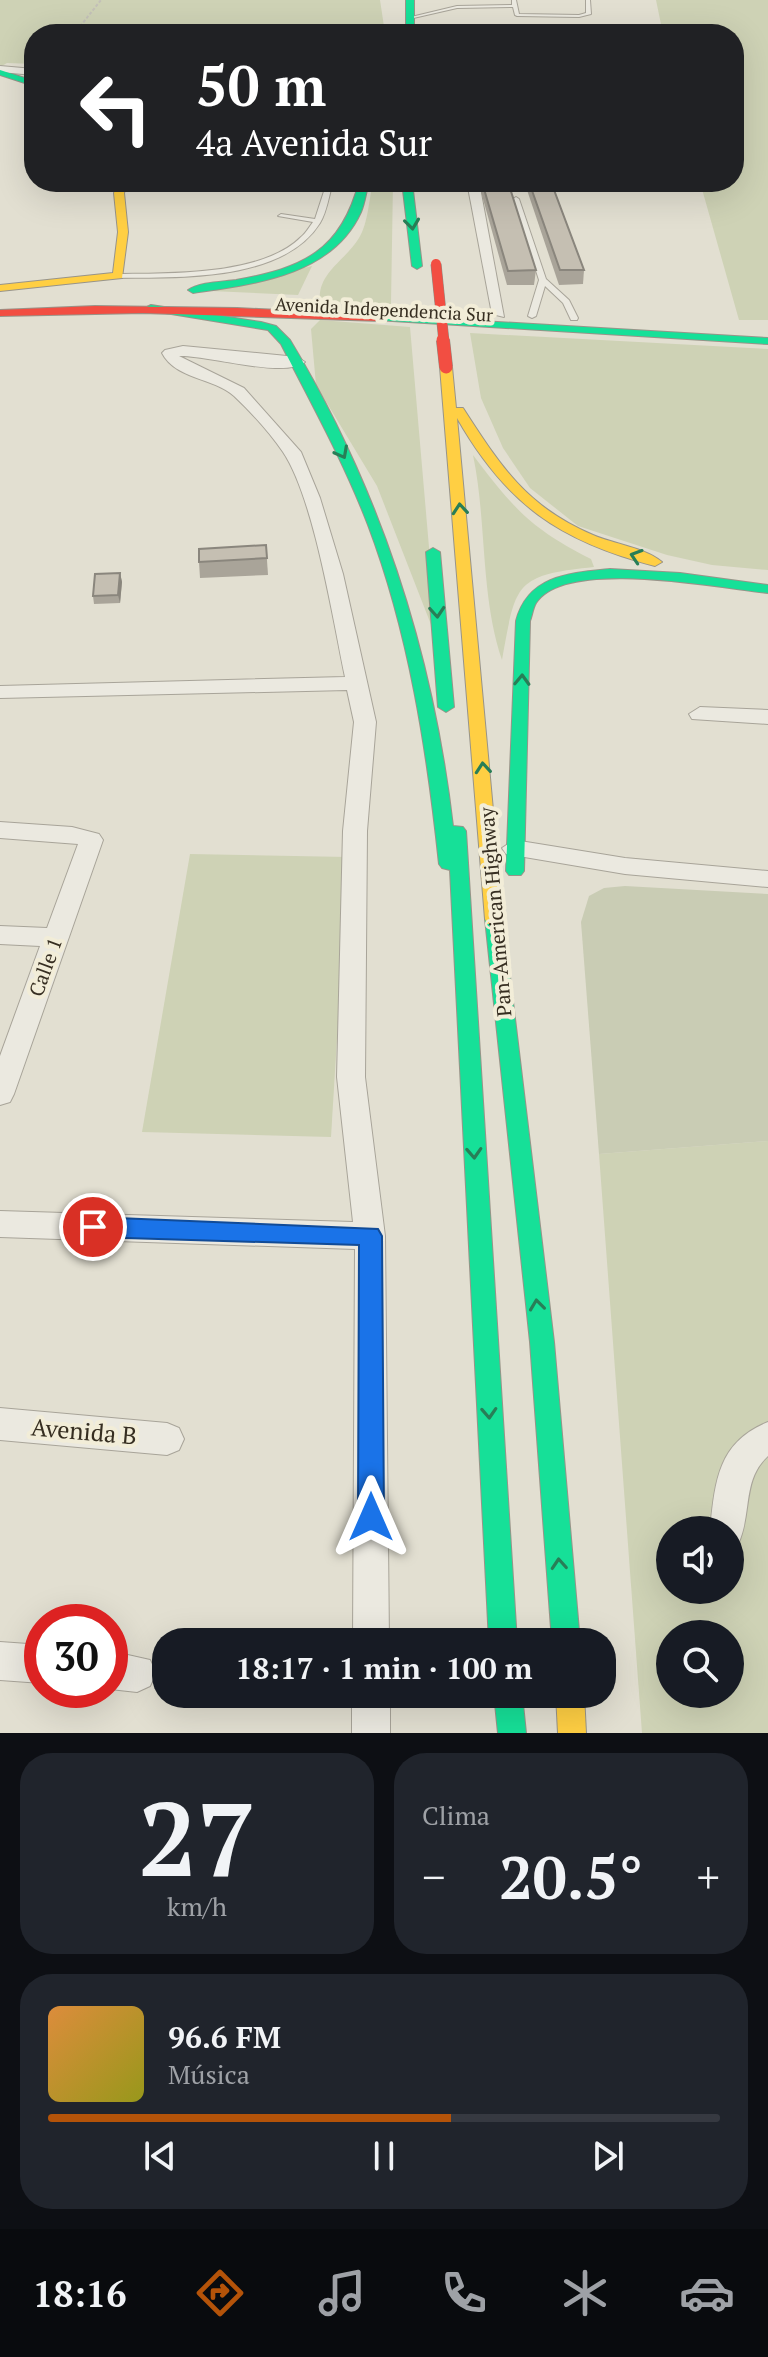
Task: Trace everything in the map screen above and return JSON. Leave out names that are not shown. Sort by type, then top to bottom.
[{"type":"main road","points":[[394,24],[395,0]]},
{"type":"main road","points":[[2,74],[24,81]]},
{"type":"main road","points":[[2,301],[118,276],[123,232],[119,192]]},
{"type":"main road","points":[[119,297],[232,284],[287,267],[340,241],[351,225],[361,192]]},
{"type":"main road","points":[[408,192],[423,338]]},
{"type":"main road","name":"Pan-American Highway","points":[[427,192],[450,391],[490,878],[521,1177],[542,1342],[565,1628]]},
{"type":"main road","points":[[306,384],[293,334],[295,325],[318,303],[329,248]]},
{"type":"main road","name":"Avenida Independencia Sur","points":[[2,301],[119,297],[318,303],[768,327]]},
{"type":"main road","points":[[2,301],[151,308],[318,303],[768,341]]},
{"type":"main road","points":[[151,308],[272,328],[283,337],[359,486],[400,602],[442,799],[470,1075]]},
{"type":"main road","points":[[450,391],[486,461],[518,499],[548,521],[661,564],[725,576],[768,578]]},
{"type":"main road","name":"Pan-American Highway","points":[[432,528],[449,727],[502,1628]]},
{"type":"main road","points":[[517,891],[514,848],[523,621],[529,600],[556,582],[594,574],[768,589]]},
{"type":"main road","points":[[521,1177],[522,992]]},
{"type":"main road","points":[[509,1708],[512,1733]]},
{"type":"main road","points":[[571,1708],[572,1733]]},
{"type":"street","points":[[2,74],[24,73]]},
{"type":"street","points":[[475,192],[499,314]]},
{"type":"street","points":[[297,362],[279,363],[183,351],[170,353],[174,361],[238,391],[292,452],[326,547],[358,683],[366,743],[355,831],[351,1077],[370,1236],[371,1628]]},
{"type":"street","points":[[0,692],[358,683]]},
{"type":"street","points":[[700,714],[768,717]]},
{"type":"street","name":"Calle 1","points":[[0,830],[72,835],[91,840],[5,1065],[0,1094]]},
{"type":"street","points":[[514,848],[625,866],[768,879]]},
{"type":"street","points":[[0,935],[56,938]]},
{"type":"street","points":[[0,1224],[370,1236]]},
{"type":"street","name":"Avenida B","points":[[0,1424],[167,1439]]},
{"type":"street","points":[[729,1516],[733,1478],[746,1450],[768,1438]]},
{"type":"street","points":[[0,1661],[24,1663]]},
{"type":"street","points":[[371,1708],[371,1733]]},
{"type":"lane","points":[[410,17],[457,7],[514,3],[515,14],[520,15],[583,16],[589,13],[588,0]]},
{"type":"lane","points":[[118,276],[244,267],[284,251],[307,237],[318,221],[327,192]]},
{"type":"lane","points":[[516,199],[543,280],[566,302],[574,318]]},
{"type":"lane","points":[[281,216],[318,221]]},
{"type":"lane","points":[[532,316],[543,280]]},
{"type":"path","points":[[80,24],[101,0]]},
{"type":"green space","points":[[0,0],[380,0],[384,24],[24,24],[24,64],[7,63],[0,67]]},
{"type":"green space","points":[[656,0],[768,0],[768,320],[739,320],[703,192],[744,192],[744,24],[661,24]]},
{"type":"green space","points":[[371,192],[393,192],[391,304],[320,301],[323,282],[353,246],[366,219]]},
{"type":"green space","points":[[312,266],[298,295],[211,291]]},
{"type":"green space","points":[[320,320],[410,327],[437,640],[377,486],[316,385],[311,329]]},
{"type":"green space","points":[[470,333],[768,349],[768,570],[712,565],[667,555],[578,526],[530,488],[503,448],[481,398]]},
{"type":"green space","points":[[473,455],[524,516],[591,559],[594,567],[547,574],[523,588],[511,615],[502,660],[490,610]]},
{"type":"green space","points":[[190,854],[348,857],[331,1137],[142,1132]]},
{"type":"green space","points":[[625,886],[768,894],[768,1141],[599,1154],[581,922],[589,896],[604,888]]},
{"type":"green space","points":[[768,1141],[768,1733],[642,1733],[599,1154]]},
{"type":"building","points":[[485,192],[511,192],[536,270],[508,271]]},
{"type":"building","points":[[533,192],[555,192],[584,270],[560,270]]},
{"type":"building","points":[[266,545],[267,558],[199,562],[199,549]]},
{"type":"building","points":[[120,573],[118,595],[93,596],[95,574]]},
{"type":"traffic: fast","points":[[410,0],[410,24]]},
{"type":"traffic: fast","points":[[0,72],[24,80]]},
{"type":"traffic: fast","points":[[193,290],[276,274],[324,252],[343,234],[356,211],[361,192]]},
{"type":"traffic: fast","points":[[408,192],[417,266]]},
{"type":"traffic: fast","points":[[151,308],[257,324],[272,328],[286,342],[358,484],[391,572],[428,721],[448,864]]},
{"type":"traffic: fast","points":[[380,318],[768,341]]},
{"type":"traffic: fast","points":[[433,552],[446,707]]},
{"type":"traffic: fast","points":[[515,871],[523,621],[532,598],[552,584],[579,576],[610,574],[645,574],[768,589]]},
{"type":"traffic: fast","points":[[457,831],[502,1628]]},
{"type":"traffic: fast","points":[[494,919],[542,1342],[565,1628]]},
{"type":"traffic: fast","points":[[509,1708],[512,1733]]},
{"type":"traffic: slow","points":[[0,288],[118,276],[123,232],[119,192]]},
{"type":"traffic: slow","points":[[446,367],[494,919]]},
{"type":"traffic: slow","points":[[459,411],[497,471],[538,510],[589,538],[655,562]]},
{"type":"traffic: slow","points":[[571,1708],[572,1733]]},
{"type":"traffic: jam","points":[[436,264],[446,367]]},
{"type":"traffic: jam","points":[[0,313],[143,309],[380,318]]},
{"type":"route","points":[[93,1227],[370,1236],[371,1517]]}]
